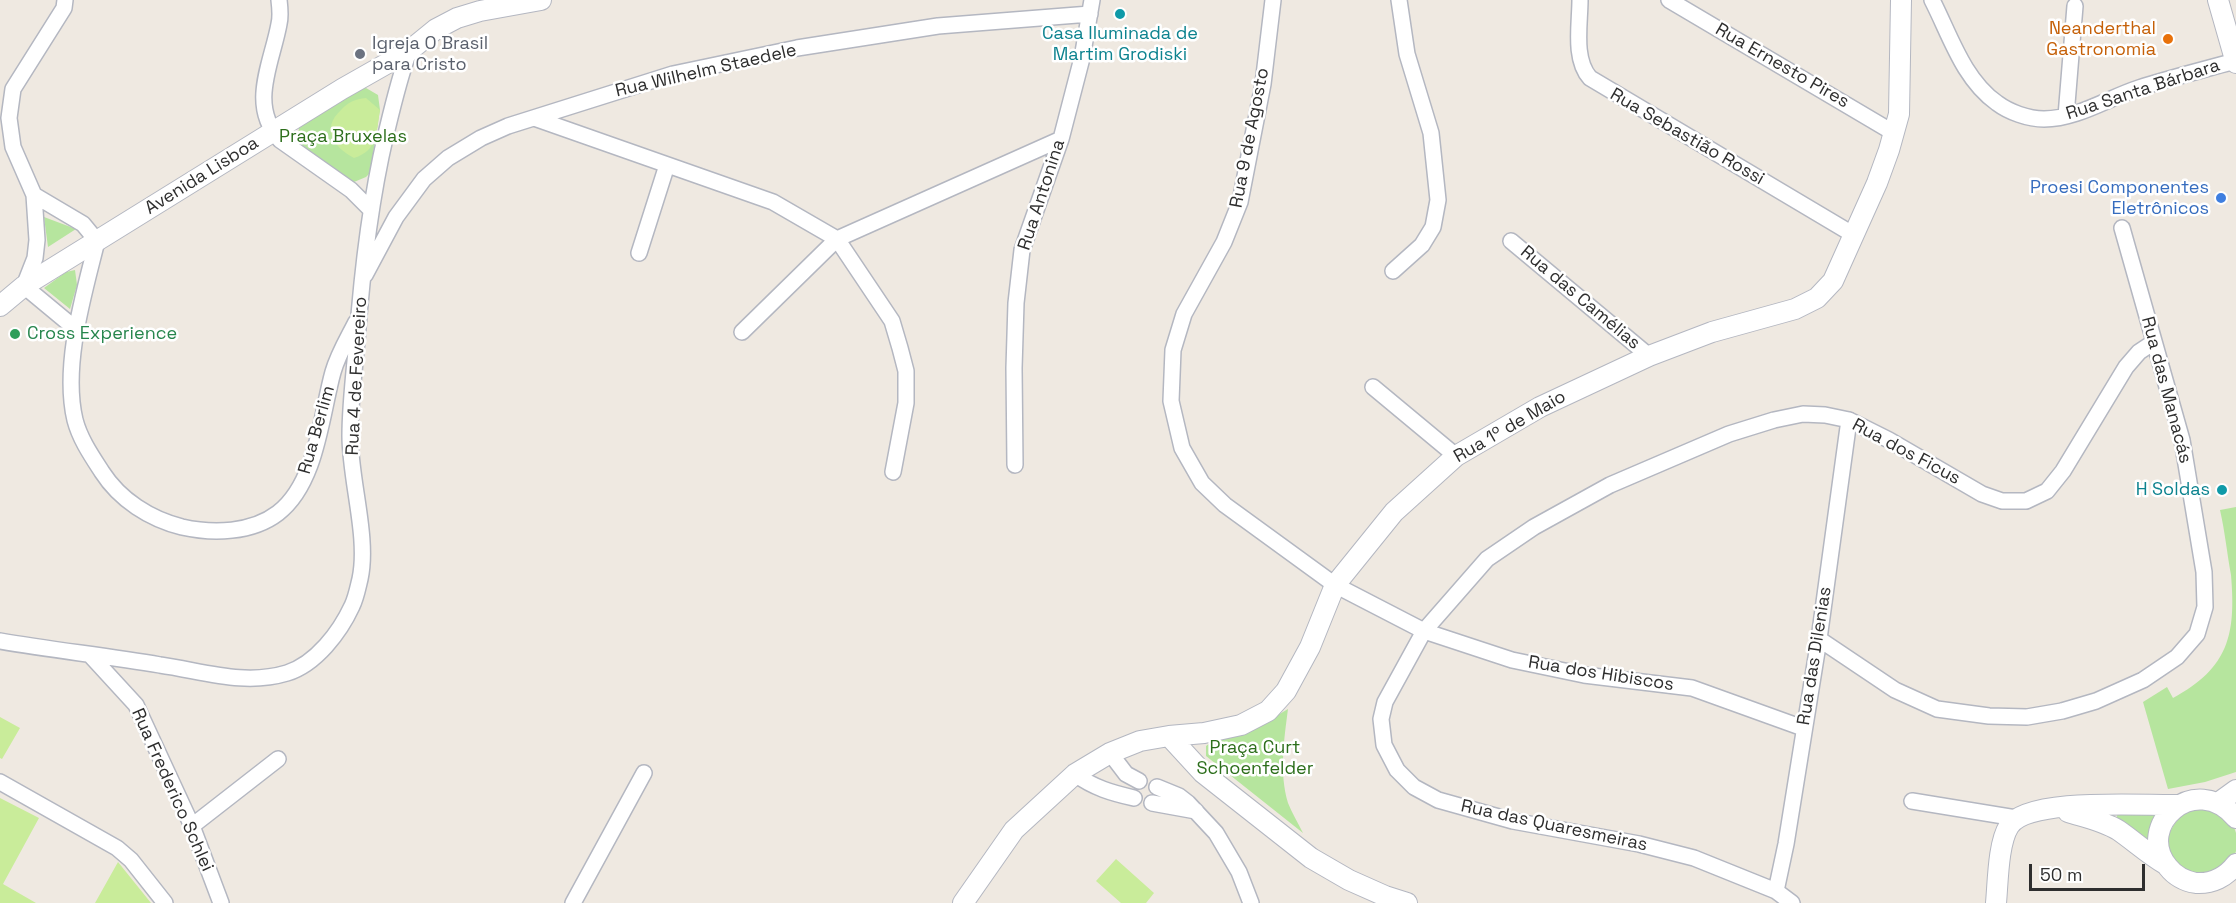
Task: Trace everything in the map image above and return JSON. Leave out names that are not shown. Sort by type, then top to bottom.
[{"type":"street","points":[[65,0],[64,8],[13,89],[9,118],[13,147],[34,195],[37,240],[34,258],[24,286],[77,330]]},
{"type":"street","points":[[279,0],[280,22],[265,75],[265,116],[273,132],[300,156],[351,190],[370,209]]},
{"type":"street","points":[[409,51],[436,30],[477,6],[541,0]]},
{"type":"street","name":"Rua 9 de Agosto","points":[[1273,0],[1261,94],[1240,202],[1224,242],[1184,314],[1173,350],[1171,401],[1182,448],[1202,483],[1225,505],[1335,585]]},
{"type":"street","points":[[1393,271],[1422,245],[1433,227],[1438,200],[1431,133],[1407,54],[1399,0]]},
{"type":"street","name":"Rua Sebastião Rossi","points":[[1580,0],[1581,62],[1585,73],[1590,78],[1854,235]]},
{"type":"street","name":"Rua Ernesto Pires","points":[[1669,0],[1894,132]]},
{"type":"street","name":"Rua 1º de Maio","points":[[963,903],[1014,830],[1075,774],[1110,753],[1140,741],[1203,733],[1241,724],[1268,711],[1286,692],[1310,647],[1335,585],[1394,512],[1456,456],[1540,407],[1649,356],[1712,332],[1795,309],[1817,298],[1833,281],[1877,183],[1894,132],[1901,96],[1901,0]]},
{"type":"street","name":"Rua Santa Bárbara","points":[[1932,0],[1958,55],[1973,79],[1996,103],[2020,115],[2043,119],[2066,116],[2139,88],[2236,62]]},
{"type":"street","points":[[2218,0],[2236,62]]},
{"type":"street","points":[[2066,116],[2075,6]]},
{"type":"street","name":"Rua Wilhelm Staedele","points":[[362,280],[396,217],[424,180],[448,158],[481,138],[534,118],[673,74],[797,48],[938,26],[1091,7]]},
{"type":"street","name":"Rua Antonina","points":[[1015,465],[1016,303],[1022,250],[1061,139],[1082,58],[1091,7]]},
{"type":"street","name":"Avenida Lisboa","points":[[0,306],[24,286],[342,89],[409,51]]},
{"type":"street","name":"Rua 4 de Fevereiro","points":[[0,641],[91,656],[160,664],[236,679],[264,679],[290,672],[315,657],[336,633],[353,605],[361,575],[362,548],[350,436],[358,319],[370,209],[397,83],[409,51]]},
{"type":"street","points":[[534,118],[772,202],[837,239],[892,321],[906,371],[906,403],[893,472]]},
{"type":"street","points":[[742,332],[837,239],[1061,139]]},
{"type":"street","points":[[639,253],[667,165]]},
{"type":"street","points":[[34,195],[83,224],[97,241]]},
{"type":"street","name":"Rua das Manacás","points":[[1819,639],[1895,690],[1937,709],[1989,716],[2027,717],[2062,711],[2096,701],[2143,680],[2177,657],[2197,634],[2205,607],[2204,573],[2182,440],[2122,228]]},
{"type":"street","name":"Rua Berlim","points":[[97,241],[77,330],[71,378],[75,419],[85,447],[108,482],[132,504],[161,522],[193,530],[222,532],[252,526],[278,513],[307,474],[334,369],[340,351],[358,319]]},
{"type":"street","name":"Rua das Camélias","points":[[1511,241],[1649,356]]},
{"type":"street","name":"Rua dos Ficus","points":[[1424,631],[1487,559],[1534,527],[1610,485],[1729,434],[1774,420],[1803,414],[1825,415],[1849,420],[1889,440],[1982,494],[2002,501],[2026,501],[2047,491],[2126,367],[2139,352],[2154,342]]},
{"type":"street","points":[[1373,387],[1456,456]]},
{"type":"street","name":"Rua das Dilenias","points":[[1776,891],[1786,844],[1819,639],[1849,420]]},
{"type":"street","name":"Rua dos Hibiscos","points":[[1335,585],[1424,631],[1512,660],[1584,675],[1692,688],[1803,728]]},
{"type":"street","name":"Rua das Quaresmeiras","points":[[1424,631],[1385,702],[1381,719],[1384,745],[1397,770],[1414,787],[1438,800],[1513,821],[1639,844],[1694,858],[1776,891],[1792,903]]},
{"type":"street","name":"Rua Frederico Schlei","points":[[91,656],[136,705],[192,826],[220,903]]},
{"type":"street","points":[[1169,736],[1203,773],[1311,858],[1349,880],[1407,903]]},
{"type":"street","points":[[1110,753],[1125,774],[1139,781]]},
{"type":"street","points":[[192,826],[278,759]]},
{"type":"street","points":[[573,903],[644,773]]},
{"type":"street","points":[[1075,774],[1105,792],[1134,798]]},
{"type":"street","points":[[0,782],[117,848],[131,860],[165,903]]},
{"type":"street","points":[[1157,787],[1179,796],[1216,833],[1239,872],[1251,903]]},
{"type":"street","points":[[1912,801],[2016,818],[2049,807],[2179,805],[2192,800],[2205,799],[2230,810],[2236,790]]},
{"type":"street","points":[[1152,803],[1196,811]]},
{"type":"street","points":[[2165,864],[2158,842],[2160,831],[2163,821],[2179,805]]},
{"type":"street","points":[[2049,807],[2100,822],[2117,830],[2165,864],[2181,879],[2192,882],[2214,881],[2232,874]]},
{"type":"street","points":[[1996,903],[2003,839],[2008,827],[2016,818]]},
{"type":"green space","name":"Praça Bruxelas","points":[[366,88],[378,95],[380,110],[370,173],[354,182],[301,149],[298,138],[299,127],[340,98]]},
{"type":"green space","points":[[366,98],[380,110],[377,133],[368,150],[354,158],[335,143],[332,137],[332,124],[346,105]]},
{"type":"green space","points":[[44,217],[76,229],[48,247]]},
{"type":"green space","points":[[75,270],[77,285],[70,309],[44,288],[66,272]]},
{"type":"green space","points":[[2236,507],[2236,772],[2205,782],[2168,789],[2143,702],[2167,687],[2173,698],[2192,687],[2217,661],[2225,647],[2230,632],[2232,596],[2231,575],[2220,510]]},
{"type":"green space","name":"Praça Curt Schoenfelder","points":[[1288,709],[1283,756],[1285,792],[1303,833],[1206,756],[1206,746],[1214,740],[1256,728]]},
{"type":"green space","points":[[0,717],[20,728],[2,759],[0,758]]},
{"type":"green space","points":[[0,798],[39,818],[3,884],[36,903],[0,903]]},
{"type":"green space","points":[[2195,808],[2206,808],[2233,824],[2236,833],[2236,851],[2233,859],[2205,876],[2182,869],[2169,853],[2169,835],[2173,827],[2179,819]]},
{"type":"green space","points":[[2159,812],[2151,848],[2115,822],[2118,813]]},
{"type":"green space","points":[[1116,859],[1154,893],[1146,903],[1121,903],[1096,881]]},
{"type":"green space","points":[[118,862],[151,903],[95,903]]},
{"type":"place","name":"Casa Iluminada de Martim Grodiski","points":[[1120,14]]},
{"type":"place","name":"Neanderthal Gastronomia","points":[[2168,39]]},
{"type":"place","name":"Igreja O Brasil para Cristo","points":[[360,54]]},
{"type":"place","name":"Proesi Componentes Eletrônicos","points":[[2221,198]]},
{"type":"place","name":"Cross Experience","points":[[15,334]]},
{"type":"place","name":"H Soldas","points":[[2222,490]]}]
